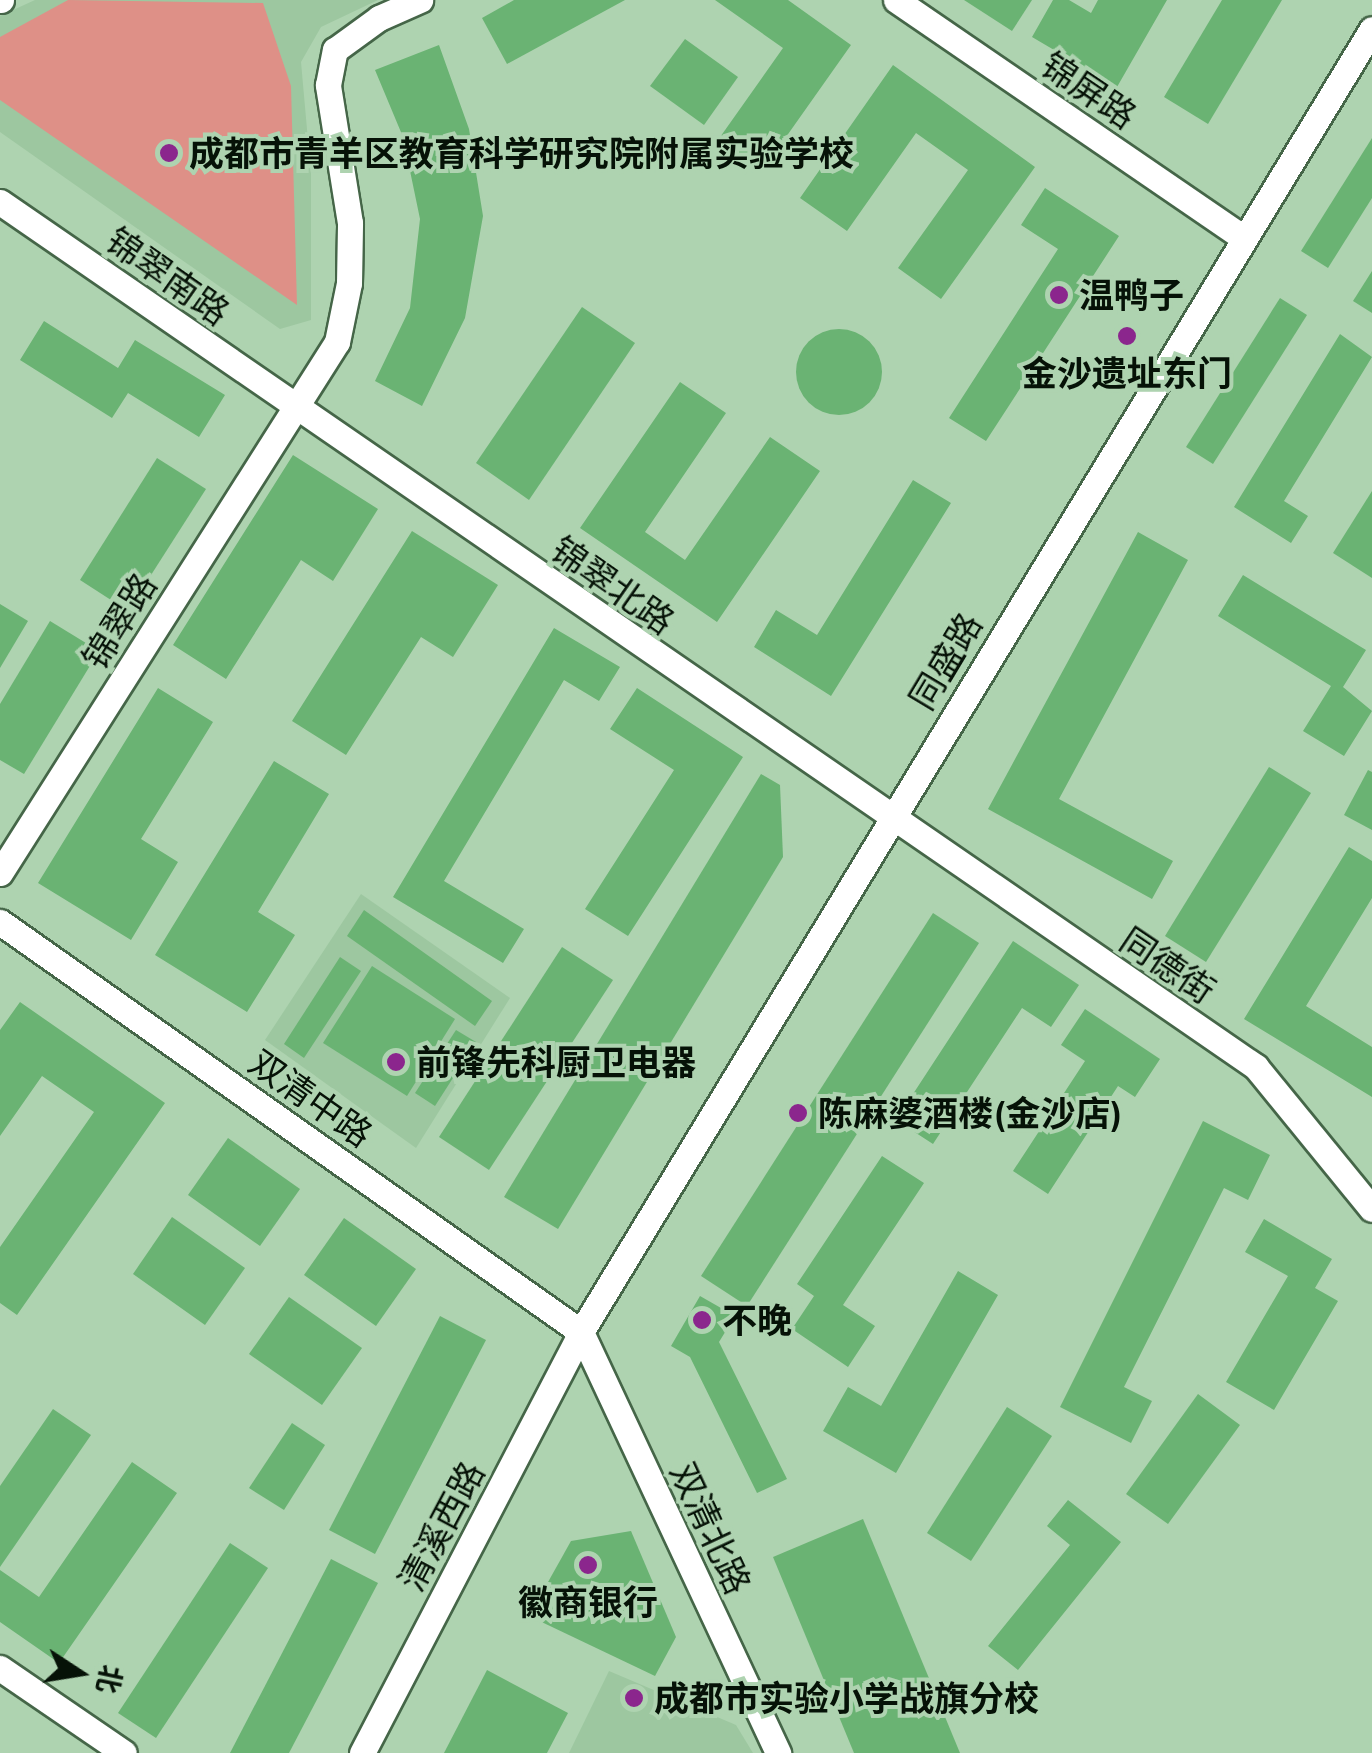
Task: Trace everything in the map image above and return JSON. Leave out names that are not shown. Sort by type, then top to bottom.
[{"type":"street","name":"锦翠路","points":[[0,873],[337,342],[349,283],[350,223],[328,85],[335,50],[378,18],[420,0]]},
{"type":"street","name":"锦屏路","points":[[896,0],[1244,238]]},
{"type":"street","name":"同盛路","points":[[581,1332],[1372,28]]},
{"type":"street","name":"锦翠南路","points":[[0,202],[297,407]]},
{"type":"street","name":"锦翠北路","points":[[297,407],[889,820]]},
{"type":"street","name":"同德街","points":[[889,820],[1256,1067],[1372,1208]]},
{"type":"street","name":"双清中路","points":[[0,922],[581,1332]]},
{"type":"street","name":"清溪西路","points":[[362,1753],[581,1332]]},
{"type":"street","name":"双清北路","points":[[581,1332],[778,1753]]},
{"type":"street","points":[[0,1668],[124,1753]]},
{"type":"shaded area","name":"成都市青羊区教育科学研究院附属实验学校","points":[[35,0],[378,0],[321,27],[301,62],[311,174],[311,320],[280,329],[0,132],[0,16]]},
{"type":"shaded area","name":"成都市青羊区教育科学研究院附属实验学校","points":[[68,0],[263,3],[291,86],[297,305],[0,100],[0,37]]},
{"type":"shaded area","points":[[361,894],[510,998],[416,1148],[265,1040]]},
{"type":"shaded area","name":"成都市实验小学战旗分校","points":[[609,1671],[736,1725],[753,1753],[569,1753]]},
{"type":"building","points":[[514,0],[625,0],[507,64],[482,18]]},
{"type":"building","points":[[715,0],[788,0],[851,45],[762,171],[718,140],[783,48]]},
{"type":"building","points":[[964,0],[1032,0],[1012,31]]},
{"type":"building","points":[[1053,0],[1069,0],[1091,13],[1098,0],[1167,0],[1117,87],[1032,37]]},
{"type":"building","points":[[1222,0],[1282,0],[1208,124],[1164,97]]},
{"type":"building","points":[[685,39],[738,77],[704,125],[650,86]]},
{"type":"building","points":[[439,45],[469,129],[483,216],[465,318],[422,406],[375,381],[410,308],[420,219],[403,137],[375,70]]},
{"type":"building","points":[[893,65],[1035,167],[941,299],[898,268],[968,170],[916,133],[847,231],[800,198]]},
{"type":"building","points":[[1372,138],[1372,198],[1328,268],[1301,251]]},
{"type":"building","points":[[1045,188],[1119,236],[986,441],[949,418],[1058,249],[1021,225]]},
{"type":"building","points":[[1372,271],[1372,313],[1353,301]]},
{"type":"building","points":[[1280,298],[1307,315],[1213,464],[1186,447]]},
{"type":"building","points":[[582,307],[635,343],[529,500],[476,463]]},
{"type":"building","points":[[44,321],[118,368],[135,340],[225,395],[199,437],[128,393],[112,418],[20,360]]},
{"type":"building","points":[[839,329],[863,336],[875,348],[882,372],[875,396],[863,408],[839,415],[815,408],[803,396],[796,372],[803,348],[815,336]]},
{"type":"building","points":[[1340,334],[1372,357],[1284,501],[1308,516],[1291,543],[1234,507]]},
{"type":"building","points":[[680,382],[726,413],[645,532],[685,560],[770,437],[820,471],[717,622],[580,528]]},
{"type":"building","points":[[293,455],[378,509],[333,581],[301,560],[226,679],[173,645]]},
{"type":"building","points":[[157,458],[206,489],[128,611],[80,580]]},
{"type":"building","points":[[913,480],[951,503],[831,696],[754,647],[776,610],[817,635]]},
{"type":"building","points":[[1372,491],[1372,578],[1333,553]]},
{"type":"building","points":[[412,531],[498,585],[453,657],[421,637],[346,755],[292,721]]},
{"type":"building","points":[[1138,532],[1188,560],[1059,799],[1173,861],[1152,899],[988,809]]},
{"type":"building","points":[[1243,575],[1366,650],[1343,687],[1372,711],[1344,756],[1303,731],[1331,686],[1218,616]]},
{"type":"building","points":[[0,604],[28,621],[0,668]]},
{"type":"building","points":[[50,621],[99,651],[24,774],[0,760],[0,704]]},
{"type":"building","points":[[554,628],[620,667],[599,701],[564,680],[444,881],[524,929],[503,963],[393,897]]},
{"type":"building","points":[[158,688],[213,722],[141,839],[178,862],[131,940],[38,883]]},
{"type":"building","points":[[637,688],[743,757],[628,936],[585,909],[674,770],[610,729]]},
{"type":"building","points":[[274,761],[329,794],[258,912],[295,935],[247,1012],[155,955]]},
{"type":"building","points":[[1269,767],[1311,793],[1206,962],[1165,936]]},
{"type":"building","points":[[1368,770],[1372,772],[1372,830],[1344,815]]},
{"type":"building","points":[[761,774],[780,785],[783,857],[558,1229],[504,1197]]},
{"type":"building","points":[[1349,847],[1372,861],[1372,898],[1306,1006],[1372,1047],[1372,1097],[1244,1019]]},
{"type":"building","points":[[364,910],[492,1001],[475,1026],[347,936]]},
{"type":"building","points":[[933,913],[979,943],[747,1306],[701,1276]]},
{"type":"building","points":[[1013,941],[1079,985],[1051,1027],[1022,1008],[933,1144],[896,1120]]},
{"type":"building","points":[[562,947],[613,980],[489,1170],[439,1137]]},
{"type":"building","points":[[340,957],[361,971],[304,1058],[284,1044]]},
{"type":"building","points":[[372,966],[455,1019],[407,1096],[323,1043]]},
{"type":"building","points":[[20,1002],[165,1103],[17,1315],[0,1303],[0,1247],[94,1112],[42,1076],[0,1136],[0,1030]]},
{"type":"building","points":[[1085,1009],[1160,1059],[1135,1097],[1118,1086],[1048,1194],[1013,1171],[1085,1061],[1061,1045]]},
{"type":"building","points":[[456,1030],[476,1042],[435,1106],[415,1093]]},
{"type":"building","points":[[1203,1121],[1270,1155],[1248,1200],[1224,1188],[1124,1387],[1152,1401],[1131,1443],[1060,1407]]},
{"type":"building","points":[[228,1138],[300,1189],[260,1246],[188,1195]]},
{"type":"building","points":[[882,1156],[924,1183],[843,1305],[875,1326],[848,1367],[792,1329],[814,1296],[797,1284]]},
{"type":"building","points":[[172,1217],[245,1268],[205,1325],[133,1274]]},
{"type":"building","points":[[344,1218],[416,1269],[376,1326],[304,1275]]},
{"type":"building","points":[[1264,1219],[1332,1259],[1315,1288],[1338,1301],[1274,1410],[1226,1382],[1288,1276],[1245,1252]]},
{"type":"building","points":[[958,1271],[998,1295],[896,1473],[823,1431],[848,1387],[881,1406]]},
{"type":"building","points":[[700,1296],[735,1316],[719,1342],[787,1479],[757,1493],[690,1357],[671,1346]]},
{"type":"building","points":[[289,1297],[362,1348],[322,1405],[249,1354]]},
{"type":"building","points":[[440,1316],[486,1340],[375,1554],[329,1530]]},
{"type":"building","points":[[1198,1394],[1240,1425],[1168,1524],[1126,1494]]},
{"type":"building","points":[[1007,1407],[1052,1436],[971,1561],[927,1533]]},
{"type":"building","points":[[53,1409],[91,1435],[0,1567],[0,1486]]},
{"type":"building","points":[[292,1423],[325,1445],[284,1510],[249,1488]]},
{"type":"building","points":[[132,1462],[177,1493],[59,1663],[0,1622],[0,1570],[39,1597]]},
{"type":"building","points":[[1068,1500],[1121,1542],[1018,1670],[988,1646],[1070,1545],[1047,1526]]},
{"type":"building","points":[[863,1519],[960,1753],[854,1753],[773,1557]]},
{"type":"building","points":[[631,1531],[676,1637],[655,1676],[529,1616],[571,1541]]},
{"type":"building","points":[[230,1543],[268,1568],[156,1738],[118,1713]]},
{"type":"building","points":[[331,1559],[378,1583],[289,1753],[230,1753]]},
{"type":"building","points":[[487,1670],[568,1713],[547,1753],[444,1753]]},
{"type":"place","name":"成都市青羊区教育科学研究院附属实验学校","points":[[169,153]]},
{"type":"place","name":"温鸭子","points":[[1059,295]]},
{"type":"place","name":"金沙遗址东门","points":[[1127,336]]},
{"type":"place","name":"前锋先科厨卫电器","points":[[396,1062]]},
{"type":"place","name":"陈麻婆酒楼(金沙店)","points":[[798,1113]]},
{"type":"place","name":"不晚","points":[[702,1320]]},
{"type":"place","name":"徽商银行","points":[[588,1565]]},
{"type":"place","name":"成都市实验小学战旗分校","points":[[634,1698]]}]
